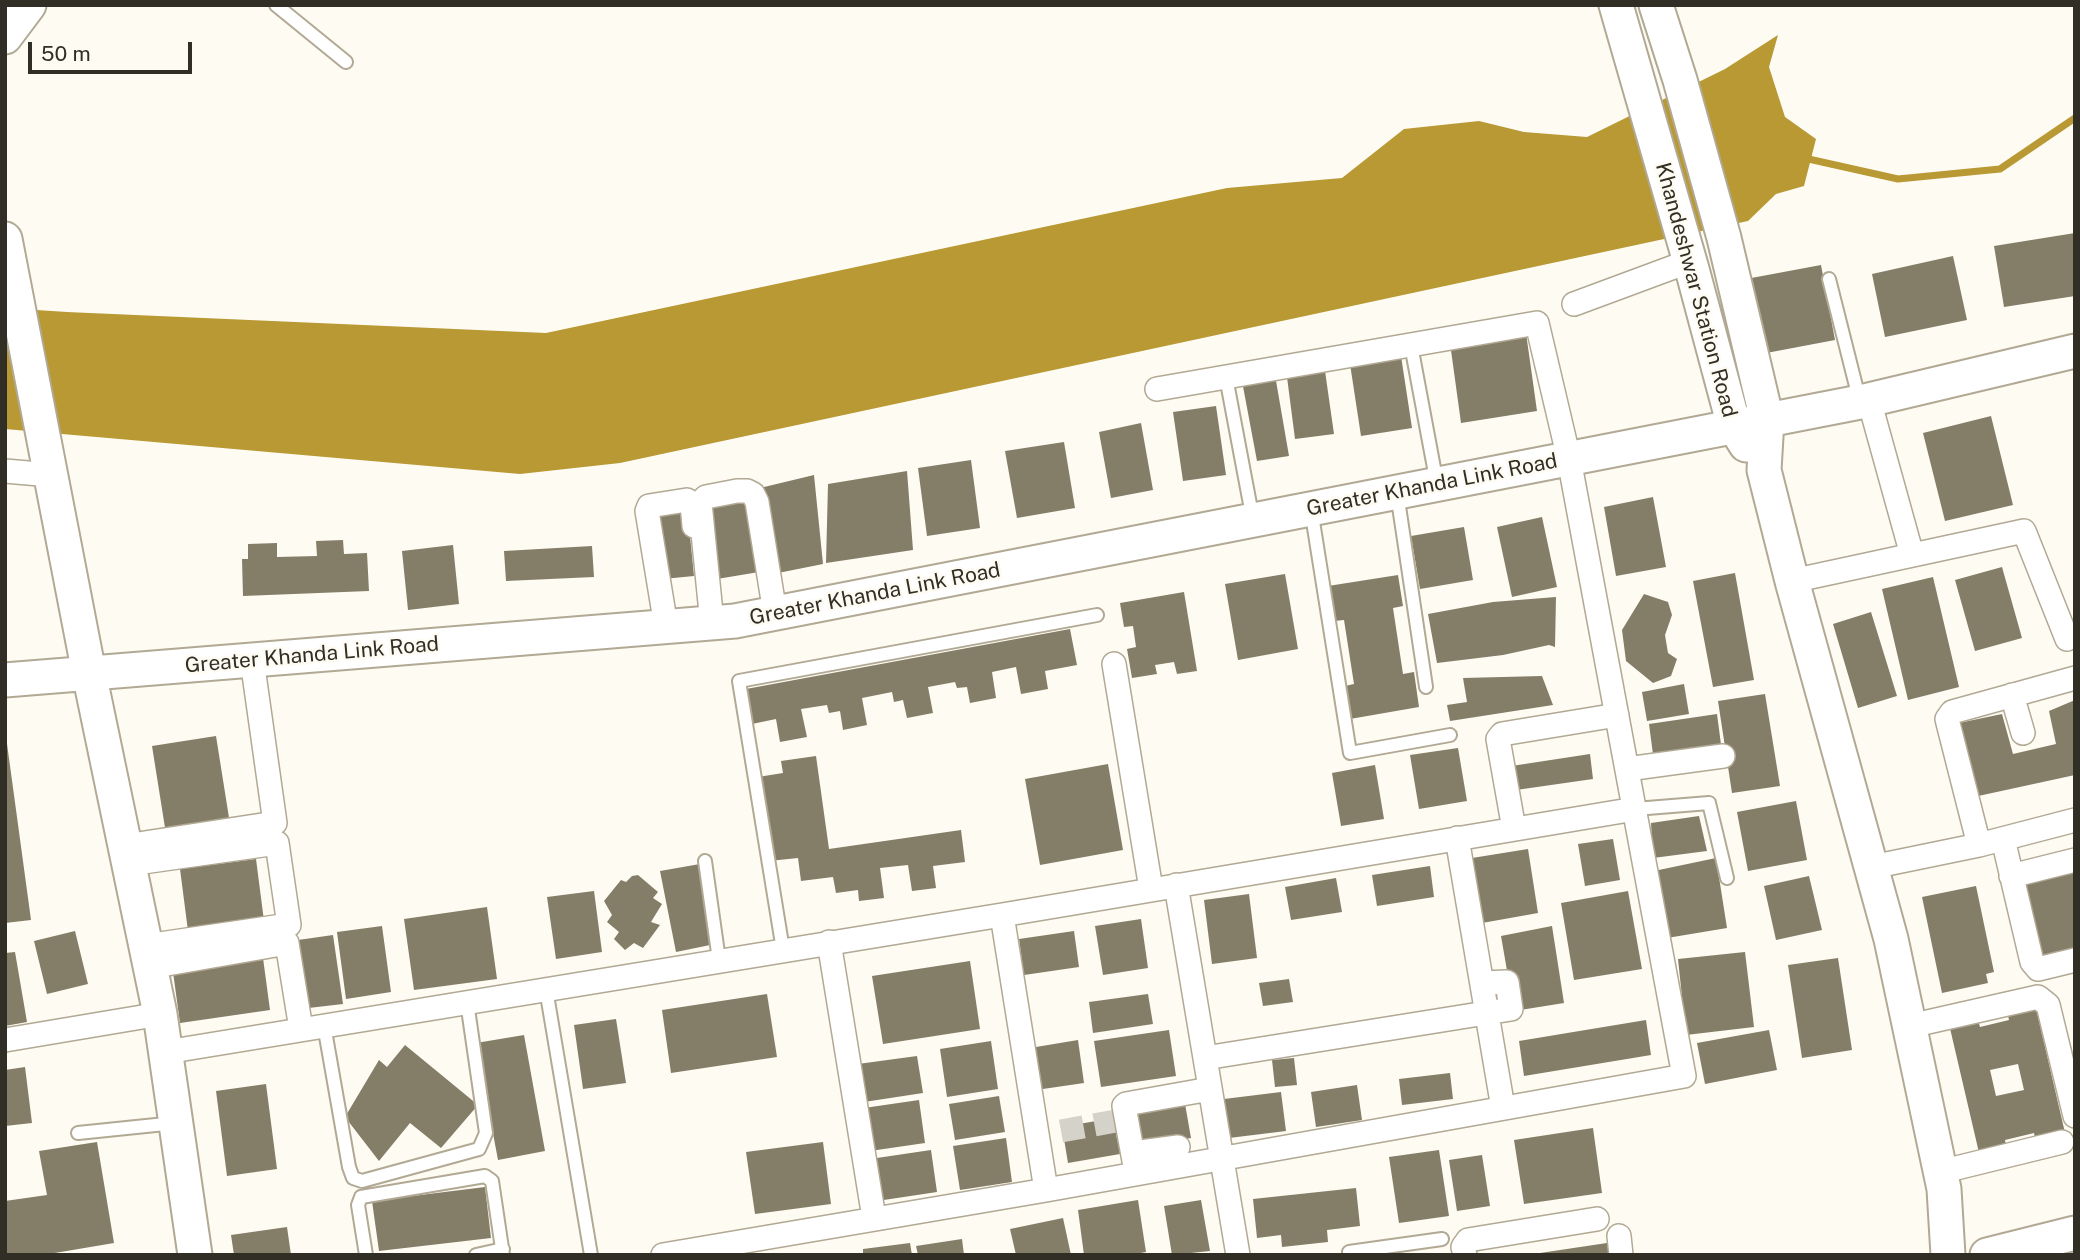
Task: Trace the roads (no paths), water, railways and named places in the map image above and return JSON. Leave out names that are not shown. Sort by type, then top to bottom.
[{"type":"street","points":[[5,37],[29,5]]},
{"type":"street","name":"Khandeshwar Station Road","points":[[1616,5],[1734,426],[1764,470]]},
{"type":"street","name":"Khandeshwar Station Road","points":[[1656,5],[1680,80],[1724,239],[1768,420],[1764,470]]},
{"type":"street","points":[[5,239],[89,673],[160,1014],[195,1255]]},
{"type":"street","points":[[1574,303],[1688,258]]},
{"type":"street","points":[[1132,1167],[1222,1157],[1684,1076],[1569,459],[1537,323],[1157,388]]},
{"type":"street","name":"Greater Khanda Link Road","points":[[5,680],[709,623],[775,613],[1864,401],[2075,351]]},
{"type":"street","points":[[1864,401],[1912,555]]},
{"type":"street","points":[[5,471],[48,461]]},
{"type":"street","points":[[1764,470],[1891,939],[1944,1189],[1948,1255]]},
{"type":"street","points":[[709,623],[700,503],[706,497],[737,491],[753,494],[757,502],[775,613]]},
{"type":"street","points":[[666,626],[646,511],[649,506],[688,500],[692,504],[709,623]]},
{"type":"street","points":[[1792,581],[2024,531],[2067,639]]},
{"type":"street","points":[[127,855],[275,823],[252,660]]},
{"type":"street","points":[[1114,664],[1151,889]]},
{"type":"street","points":[[1979,845],[1947,719],[1952,712],[2075,678]]},
{"type":"street","points":[[2012,695],[2023,733]]},
{"type":"street","points":[[1514,829],[1498,739],[1502,734],[1617,715]]},
{"type":"street","points":[[1627,769],[1724,756]]},
{"type":"street","points":[[166,1052],[1635,809]]},
{"type":"street","points":[[1872,867],[1979,845],[2075,820]]},
{"type":"street","points":[[1457,838],[1503,1108]]},
{"type":"street","points":[[2003,839],[2032,962],[2038,969],[2075,960]]},
{"type":"street","points":[[127,855],[277,843],[289,925],[148,956]]},
{"type":"street","points":[[2011,876],[2075,860]]},
{"type":"street","points":[[1176,885],[1238,1255]]},
{"type":"street","points":[[1002,915],[1047,1134],[1046,1190]]},
{"type":"street","points":[[829,942],[874,1218]]},
{"type":"street","points":[[148,956],[287,943],[301,1029]]},
{"type":"street","points":[[1910,1026],[2038,997],[2048,1005],[2075,1116]]},
{"type":"street","points":[[1205,1058],[1487,1013]]},
{"type":"street","points":[[5,1040],[160,1014]]},
{"type":"street","points":[[1132,1167],[1124,1106],[1126,1104],[1210,1089]]},
{"type":"street","points":[[1116,1121],[1132,1167]]},
{"type":"street","points":[[1940,1172],[2062,1142]]},
{"type":"street","points":[[663,1255],[1046,1190],[1132,1167],[1178,1147]]},
{"type":"street","points":[[1465,1255],[1463,1247],[1468,1240],[1597,1219]]},
{"type":"street","points":[[1987,1255],[2041,1248],[2075,1233]]},
{"type":"lane","points":[[276,5],[346,62]]},
{"type":"lane","points":[[1829,279],[1864,401]]},
{"type":"lane","points":[[1411,345],[1437,484]]},
{"type":"lane","points":[[1226,377],[1253,520]]},
{"type":"lane","points":[[1397,492],[1426,687]]},
{"type":"lane","points":[[1311,509],[1350,753],[1450,735]]},
{"type":"lane","points":[[783,950],[739,681],[1097,615]]},
{"type":"lane","points":[[1635,809],[1709,803],[1727,878]]},
{"type":"lane","points":[[705,861],[719,960]]},
{"type":"lane","points":[[546,989],[591,1255]]},
{"type":"lane","points":[[324,1026],[349,1167],[353,1178],[362,1181],[479,1149],[486,1133],[467,1002]]},
{"type":"lane","points":[[78,1133],[176,1123]]},
{"type":"lane","points":[[366,1255],[358,1205],[361,1197],[485,1176],[492,1181],[503,1252],[476,1255]]},
{"type":"lane","points":[[1350,1255],[1349,1252],[1442,1239]]},
{"type":"waterway","points":[[1804,158],[1898,179],[2000,169],[2075,118]]},
{"type":"tunnel","points":[[1061,1131],[1116,1121]]}]
